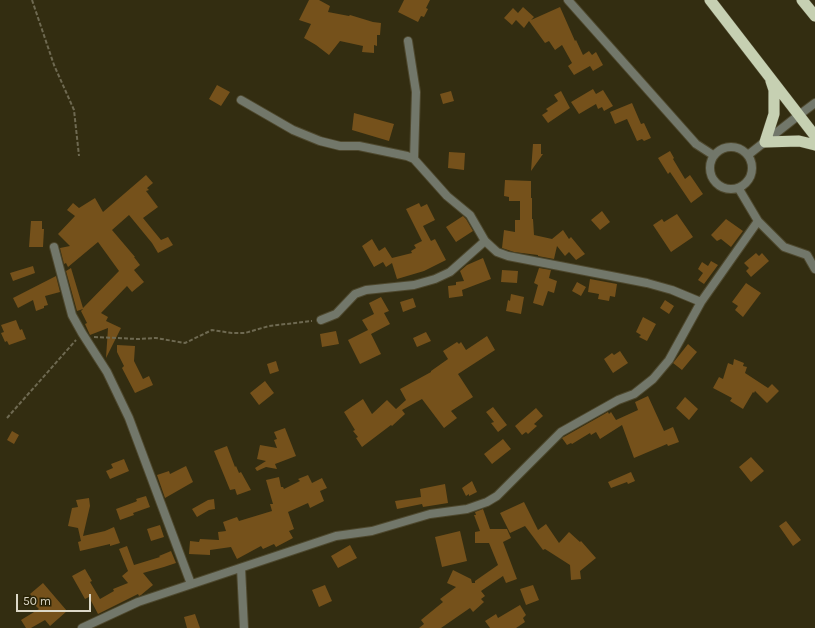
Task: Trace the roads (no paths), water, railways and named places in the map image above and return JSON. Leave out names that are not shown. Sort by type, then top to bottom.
[{"type":"highway","points":[[710,0],[815,136]]},
{"type":"highway","points":[[802,0],[815,16]]},
{"type":"highway","points":[[770,77],[774,90],[774,114],[765,142],[798,141],[815,145]]},
{"type":"street","points":[[568,0],[696,144],[713,155]]},
{"type":"street","points":[[408,41],[416,92],[414,159]]},
{"type":"street","points":[[241,100],[293,130],[320,141],[340,146],[359,146],[407,156],[414,159],[447,196],[470,215],[485,241],[497,252],[508,256],[672,290],[701,302]]},
{"type":"street","points":[[748,155],[815,104]]},
{"type":"street","points":[[733,146],[748,155],[752,165],[752,171],[748,182],[739,189],[722,189],[714,182],[709,172],[710,160],[713,155],[722,148],[733,146]]},
{"type":"street","points":[[739,189],[758,221],[784,247],[807,255],[815,269]]},
{"type":"street","points":[[82,628],[138,602],[336,536],[372,531],[430,514],[466,509],[487,502],[497,496],[561,432],[618,400],[634,394],[653,379],[669,360],[701,302],[758,221]]},
{"type":"street","points":[[322,320],[336,314],[355,294],[366,290],[414,285],[435,279],[450,272],[485,241]]},
{"type":"street","points":[[54,247],[72,315],[107,372],[129,418],[191,584]]},
{"type":"street","points":[[240,568],[244,628]]}]
